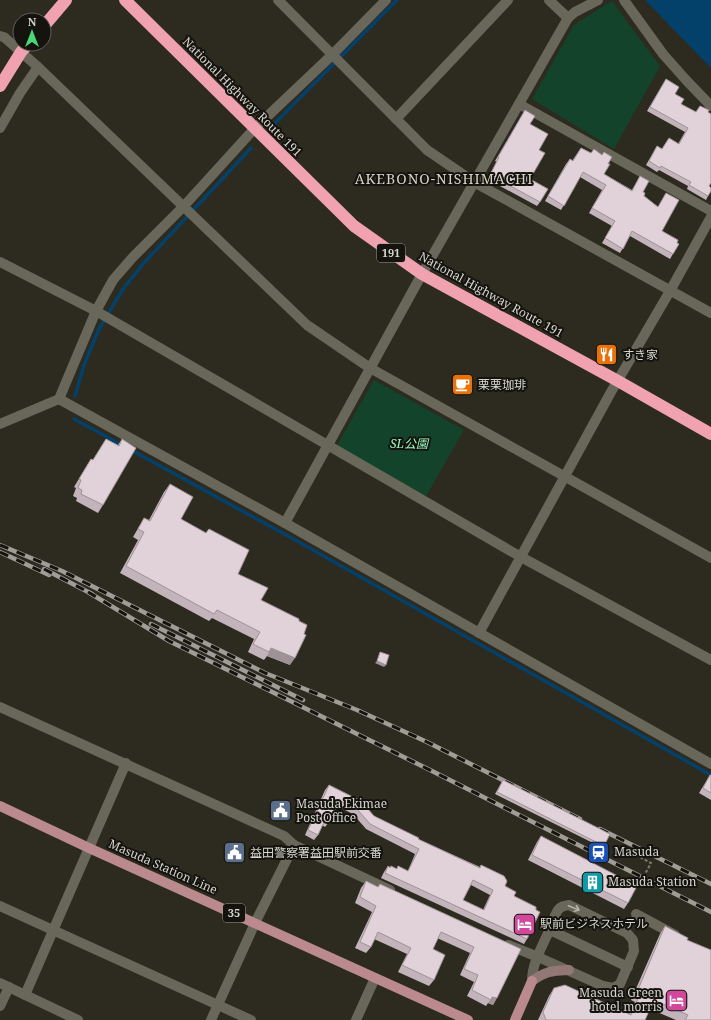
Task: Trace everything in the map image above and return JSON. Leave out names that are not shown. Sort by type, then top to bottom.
[{"type":"highway","points":[[52,17],[66,0]]},
{"type":"highway","name":"National Highway Route 191","points":[[125,0],[254,129],[354,226],[422,274],[618,381],[711,434]]},
{"type":"highway","points":[[0,86],[22,52]]},
{"type":"main road","name":"Masuda Station Line","points":[[0,806],[468,1020]]},
{"type":"main road","points":[[515,1020],[532,981]]},
{"type":"street","points":[[278,0],[427,150],[474,182],[711,313]]},
{"type":"street","points":[[0,424],[59,399],[96,312],[113,280],[133,257],[183,207],[254,129],[332,55],[386,0]]},
{"type":"street","points":[[396,119],[508,0]]},
{"type":"street","points":[[549,0],[568,18]]},
{"type":"street","points":[[286,523],[422,274],[568,18],[575,12],[598,0]]},
{"type":"street","points":[[624,0],[663,54],[711,106]]},
{"type":"street","points":[[0,36],[12,41]]},
{"type":"street","points":[[28,52],[38,67],[307,325],[370,368],[711,558]]},
{"type":"street","points":[[0,128],[20,93],[38,67]]},
{"type":"street","points":[[519,104],[711,211]]},
{"type":"street","points":[[479,633],[618,381],[710,221]]},
{"type":"street","points":[[0,262],[96,312],[521,557],[711,660]]},
{"type":"street","points":[[59,399],[286,523],[711,764]]},
{"type":"street","points":[[0,707],[284,836],[294,845],[401,895]]},
{"type":"street","points":[[25,995],[126,763]]},
{"type":"street","points":[[211,1020],[255,923],[294,845]]},
{"type":"street","points":[[500,941],[538,957],[569,970],[603,986],[613,988],[620,984],[628,967],[634,951],[633,940],[627,933],[569,905],[563,906],[558,909],[550,930],[538,957],[532,970],[532,981]]},
{"type":"street","points":[[0,906],[251,1020]]},
{"type":"street","points":[[636,914],[684,939]]},
{"type":"street","points":[[550,930],[628,967]]},
{"type":"street","points":[[532,981],[543,973],[569,970]]},
{"type":"street","points":[[356,1020],[375,978]]},
{"type":"street","points":[[0,1006],[4,985],[78,1020]]},
{"type":"path","points":[[633,884],[638,887],[651,863],[636,855]]},
{"type":"green space","points":[[612,1],[660,66],[614,149],[532,99],[574,25]]},
{"type":"green space","name":"SL公園","points":[[374,380],[464,430],[425,498],[336,447]]},
{"type":"water","points":[[645,0],[711,0],[711,68]]},
{"type":"building","points":[[666,79],[679,87],[675,94],[684,99],[681,104],[696,112],[700,106],[709,110],[708,112],[711,114],[711,183],[709,186],[711,191],[708,196],[689,185],[691,182],[661,166],[660,168],[649,161],[657,146],[662,149],[669,138],[679,144],[688,128],[650,107]]},
{"type":"building","points":[[525,110],[535,116],[530,124],[548,134],[539,150],[545,153],[530,179],[548,189],[540,202],[490,175],[498,157]]},
{"type":"building","points":[[581,148],[591,153],[594,149],[602,155],[604,152],[612,157],[604,174],[632,191],[640,176],[649,181],[643,192],[645,193],[644,196],[658,207],[666,193],[679,200],[662,231],[678,240],[677,243],[679,244],[673,254],[632,231],[623,249],[605,238],[615,221],[592,208],[606,185],[583,172],[564,206],[548,196],[570,159],[573,161]]},
{"type":"building","points":[[106,439],[119,446],[122,439],[136,448],[103,505],[81,494],[82,490],[78,488],[81,480],[79,479],[91,459],[93,460]]},
{"type":"building","points":[[170,484],[193,497],[181,519],[206,533],[209,529],[249,550],[238,574],[268,588],[261,600],[299,619],[299,621],[307,625],[304,634],[306,635],[295,658],[271,648],[269,652],[253,644],[260,632],[217,610],[214,614],[126,566],[144,532],[138,529],[144,518],[150,521]]},
{"type":"building","points":[[380,652],[389,655],[386,665],[377,661]]},
{"type":"building","points":[[711,775],[711,793],[703,788]]},
{"type":"building","points":[[503,780],[610,834],[604,846],[497,792]]},
{"type":"building","points":[[329,785],[361,801],[374,816],[419,838],[418,839],[480,868],[481,865],[504,876],[507,881],[505,886],[516,892],[514,896],[536,907],[536,910],[540,912],[527,939],[385,873],[388,866],[390,868],[391,866],[397,869],[398,866],[408,871],[419,849],[370,824],[357,809],[340,801],[329,822],[325,820],[318,835],[308,830]],"holes":[[[473,880],[493,890],[484,910],[463,900]]]},
{"type":"building","points":[[541,836],[637,886],[628,903],[532,855]]},
{"type":"building","points":[[366,881],[378,887],[380,884],[521,949],[497,998],[492,997],[491,1000],[472,990],[478,975],[464,969],[474,947],[441,932],[433,949],[445,955],[434,980],[402,965],[411,948],[378,932],[371,947],[360,942],[376,906],[360,897]]},
{"type":"building","points":[[665,926],[688,938],[687,940],[711,950],[711,1020],[685,1020],[688,1015],[654,1000],[645,1020],[546,1020],[543,1012],[554,988],[565,985],[631,1015],[640,994],[637,992]]},
{"type":"waterway","points":[[274,124],[397,0]]},
{"type":"waterway","points":[[75,396],[84,365],[99,329],[123,289],[143,264],[251,148]]},
{"type":"waterway","points":[[74,419],[122,445]]},
{"type":"waterway","points":[[131,450],[297,541],[711,775]]},
{"type":"railway","points":[[0,545],[62,571],[265,673],[357,710],[427,742],[580,819]]},
{"type":"railway","points":[[0,552],[49,575]]},
{"type":"railway","points":[[44,569],[92,594]]},
{"type":"railway","points":[[88,592],[169,641],[432,771],[711,912]]},
{"type":"railway","points":[[151,624],[303,700]]},
{"type":"railway","points":[[600,829],[711,884]]},
{"type":"place","name":"すき家","points":[[606,355]]},
{"type":"place","name":"栗栗珈琲","points":[[462,385]]},
{"type":"place","name":"Masuda Ekimae Post Office","points":[[280,811]]},
{"type":"place","name":"Masuda","points":[[599,852]]},
{"type":"place","name":"益田警察署益田駅前交番","points":[[234,853]]},
{"type":"place","name":"Masuda Station","points":[[593,882]]},
{"type":"place","name":"駅前ビジネスホテル","points":[[524,924]]},
{"type":"place","name":"Masuda Green hotel morris","points":[[677,1000]]},
{"type":"district","name":"AKEBONO-NISHIMACHI","points":[[444,179]]}]
